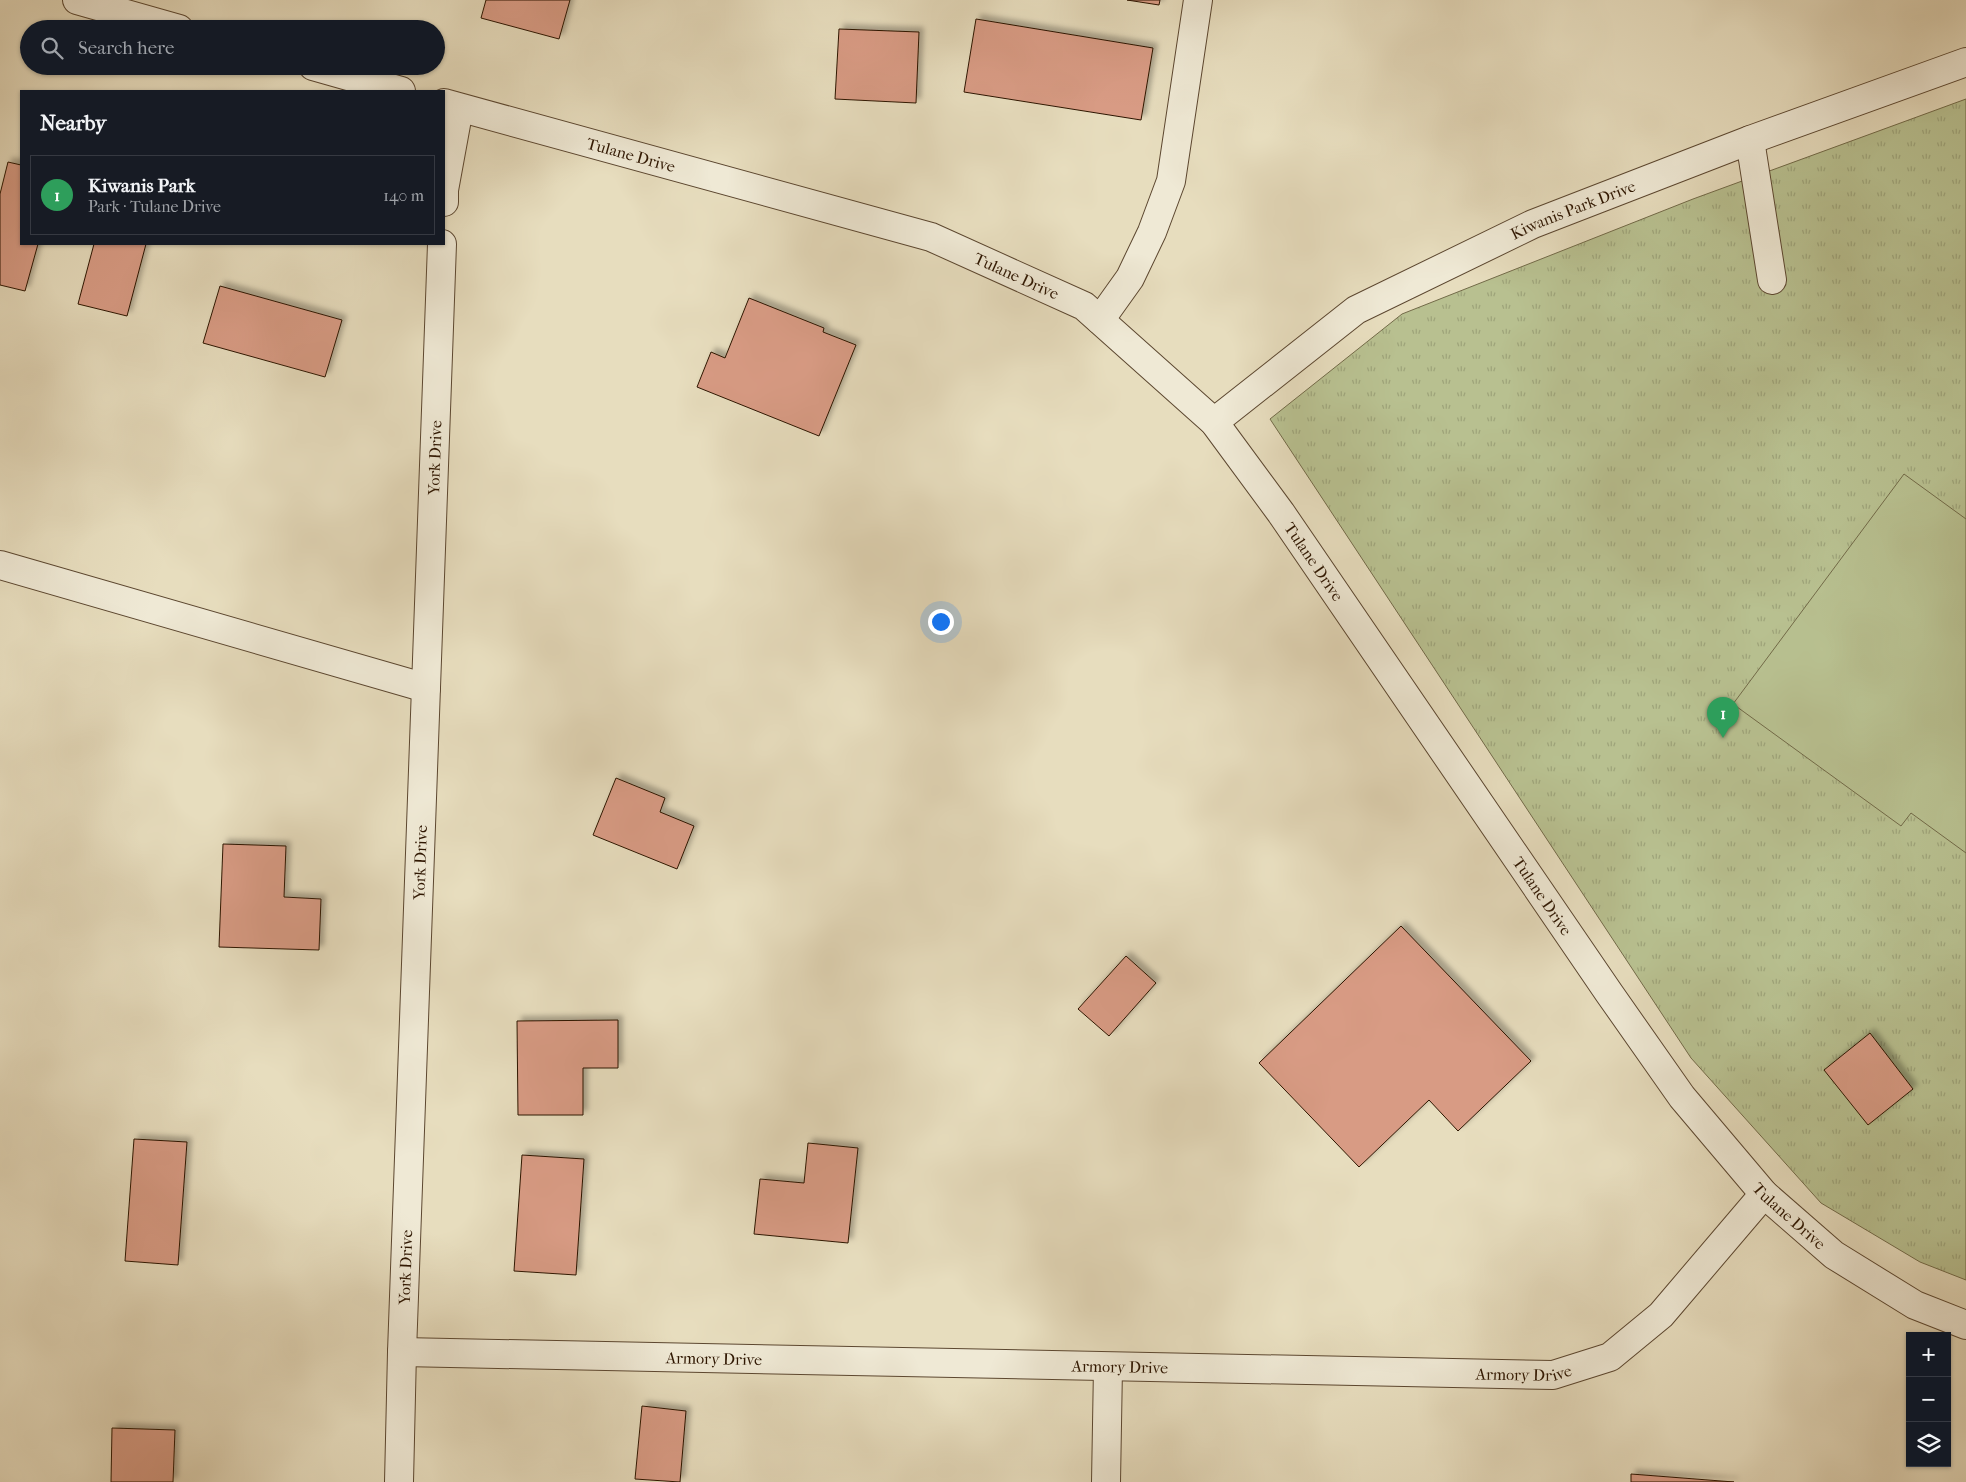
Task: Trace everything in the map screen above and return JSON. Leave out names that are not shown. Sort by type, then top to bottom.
[{"type":"street","points":[[77,0],[147,20]]},
{"type":"street","points":[[1100,320],[1130,278],[1152,232],[1171,181],[1198,0]]},
{"type":"street","name":"Kiwanis Park Drive","points":[[1214,422],[1356,310],[1534,224],[1750,140],[1966,62]]},
{"type":"street","points":[[345,75],[397,90]]},
{"type":"street","points":[[445,188],[451,106]]},
{"type":"street","name":"Tulane Drive","points":[[451,106],[931,237],[1084,306],[1214,422],[1281,513],[1682,1097],[1764,1194],[1834,1255],[1915,1305],[1966,1325]]},
{"type":"street","points":[[1750,140],[1772,280]]},
{"type":"street","name":"York Drive","points":[[399,1482],[402,1352],[442,245]]},
{"type":"street","points":[[0,565],[426,688]]},
{"type":"street","name":"Armory Drive","points":[[402,1352],[1554,1375],[1610,1357],[1661,1315],[1764,1194]]},
{"type":"street","points":[[1106,1482],[1108,1367]]},
{"type":"green space","points":[[1966,99],[1966,1280],[1920,1262],[1821,1203],[1691,1058],[1270,419],[1402,314],[1693,199]]},
{"type":"green space","points":[[1904,474],[1966,519],[1966,853],[1911,813],[1901,826],[1733,704]]},
{"type":"building","points":[[486,0],[570,0],[559,39],[481,18]]},
{"type":"building","points":[[1127,0],[1160,0],[1159,5]]},
{"type":"building","points":[[976,19],[1153,48],[1141,120],[964,92]]},
{"type":"building","points":[[839,29],[919,32],[916,103],[835,99]]},
{"type":"building","points":[[8,162],[20,165],[20,245],[38,245],[25,291],[0,285],[0,194]]},
{"type":"building","points":[[94,245],[146,245],[127,316],[78,304]]},
{"type":"building","points":[[220,286],[342,320],[325,377],[203,343]]},
{"type":"building","points":[[749,298],[824,328],[823,332],[856,345],[819,436],[697,387],[711,352],[725,358]]},
{"type":"building","points":[[616,778],[665,798],[660,812],[694,826],[677,869],[593,835]]},
{"type":"building","points":[[223,844],[286,846],[284,897],[321,899],[319,950],[219,947]]},
{"type":"building","points":[[1401,926],[1531,1061],[1458,1131],[1429,1100],[1359,1167],[1259,1063]]},
{"type":"building","points":[[1126,956],[1156,983],[1109,1036],[1078,1009]]},
{"type":"building","points":[[618,1020],[618,1068],[583,1068],[583,1115],[518,1115],[517,1021]]},
{"type":"building","points":[[1870,1033],[1913,1089],[1868,1125],[1824,1070]]},
{"type":"building","points":[[134,1139],[187,1142],[178,1265],[125,1261]]},
{"type":"building","points":[[808,1143],[858,1148],[848,1243],[754,1234],[760,1179],[804,1183]]},
{"type":"building","points":[[522,1155],[584,1159],[576,1275],[514,1271]]},
{"type":"building","points":[[642,1406],[686,1411],[680,1482],[635,1479]]},
{"type":"building","points":[[112,1428],[175,1430],[173,1482],[111,1482]]},
{"type":"building","points":[[1631,1474],[1734,1482],[1631,1482]]},
{"type":"place","name":"Kiwanis Park","points":[[1723,738]]}]
